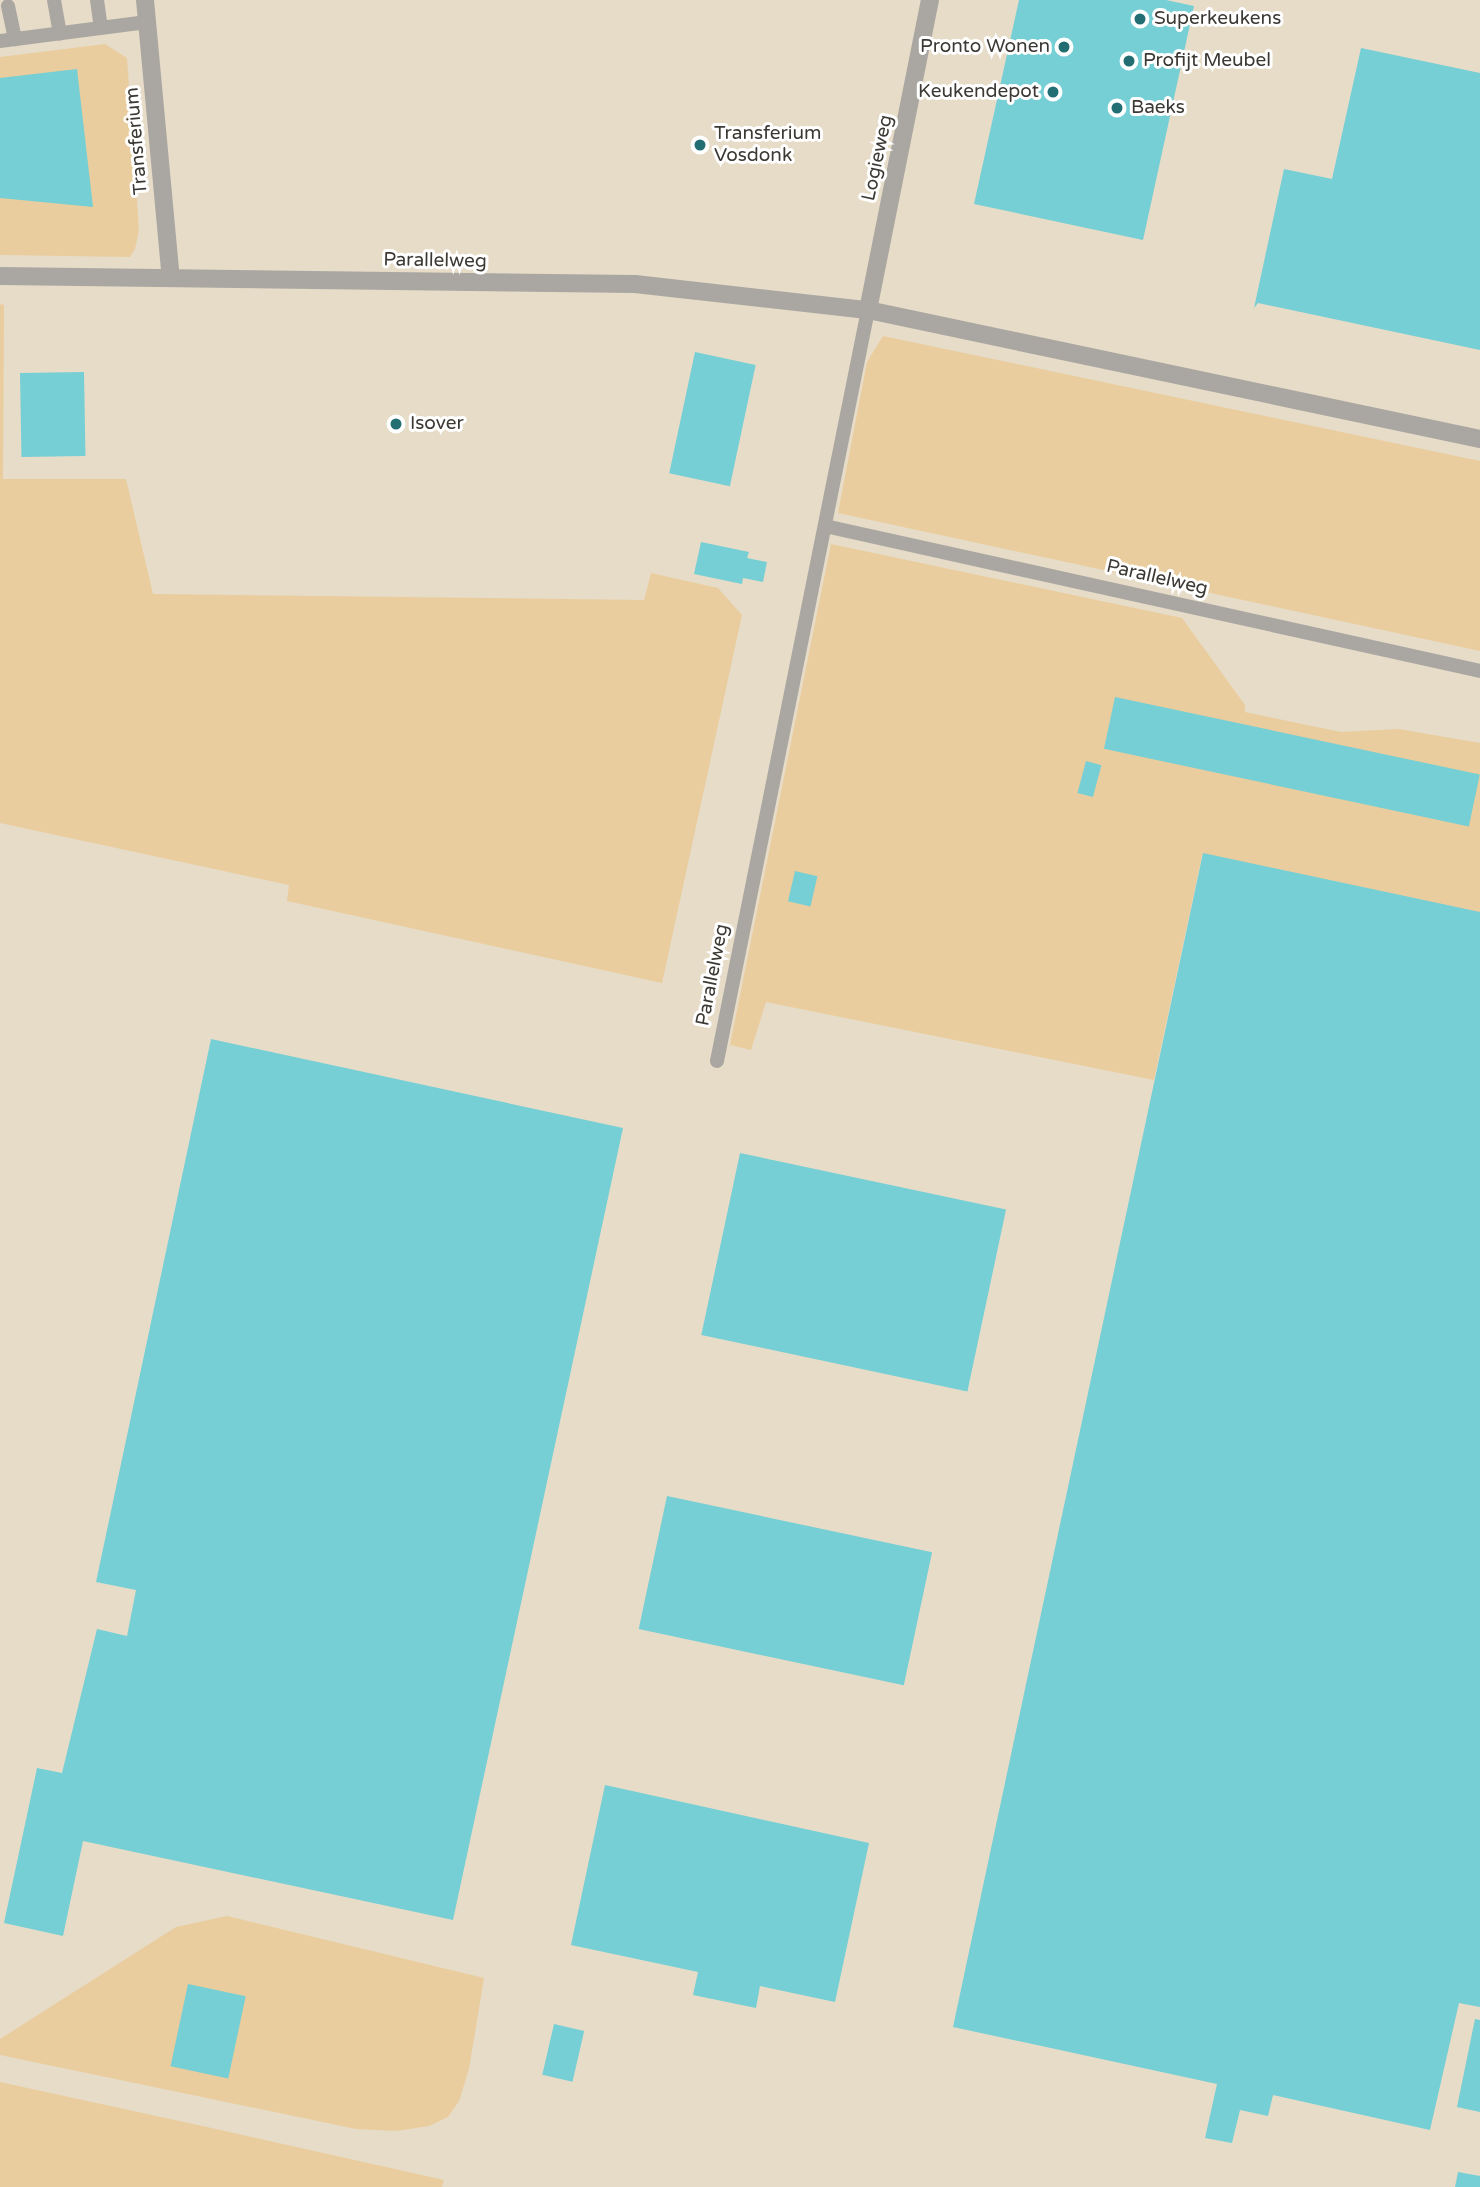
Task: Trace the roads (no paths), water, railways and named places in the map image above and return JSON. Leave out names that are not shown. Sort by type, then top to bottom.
[{"type":"street","name":"Transferium","points":[[145,0],[171,278]]},
{"type":"street","name":"Logieweg","points":[[868,310],[932,5]]},
{"type":"street","name":"Parallelweg","points":[[0,276],[635,285],[868,310],[1480,439]]},
{"type":"lane","points":[[54,0],[60,33]]},
{"type":"lane","points":[[97,0],[101,28]]},
{"type":"lane","points":[[8,6],[7,40],[147,22]]},
{"type":"lane","name":"Parallelweg","points":[[717,1061],[868,310]]},
{"type":"lane","name":"Parallelweg","points":[[825,526],[1480,671]]},
{"type":"place","name":"Superkeukens","points":[[1140,19]]},
{"type":"place","name":"Pronto Wonen","points":[[1064,47]]},
{"type":"place","name":"Profijt Meubel","points":[[1129,61]]},
{"type":"place","name":"Keukendepot","points":[[1053,92]]},
{"type":"place","name":"Baeks","points":[[1117,108]]},
{"type":"place","name":"Transferium Vosdonk","points":[[700,145]]},
{"type":"place","name":"Isover","points":[[396,424]]}]
